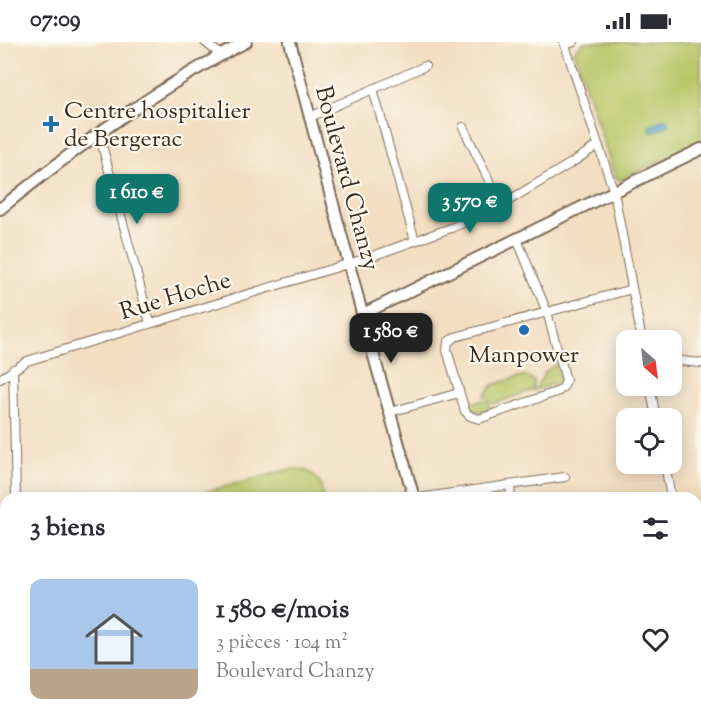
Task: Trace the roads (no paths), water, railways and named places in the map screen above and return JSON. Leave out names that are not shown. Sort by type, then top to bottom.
[{"type":"main road","points":[[0,209],[144,102],[246,42]]},
{"type":"main road","name":"Boulevard Chanzy","points":[[290,42],[390,412],[414,492]]},
{"type":"main road","points":[[363,314],[701,149]]},
{"type":"street","points":[[205,42],[221,55]]},
{"type":"street","points":[[574,42],[564,44],[614,192],[640,330]]},
{"type":"street","points":[[310,117],[425,66]]},
{"type":"street","points":[[373,89],[415,241]]},
{"type":"street","points":[[463,127],[501,204]]},
{"type":"street","points":[[99,134],[150,323]]},
{"type":"street","name":"Rue Hoche","points":[[0,379],[27,361],[350,262],[462,224],[501,204],[598,145]]},
{"type":"street","points":[[517,239],[547,312],[566,380],[559,391],[479,419],[470,416],[465,411],[459,393],[447,351],[448,342],[455,337],[547,312],[632,289]]},
{"type":"street","points":[[682,361],[701,363]]},
{"type":"street","points":[[13,369],[16,492]]},
{"type":"street","points":[[390,412],[459,393]]},
{"type":"street","points":[[667,474],[670,492]]},
{"type":"street","points":[[459,492],[565,477]]},
{"type":"street","points":[[510,485],[511,492]]},
{"type":"water","points":[[666,119],[669,125],[652,133],[649,127]]},
{"type":"place","name":"Centre hospitalier de Bergerac","points":[[51,124]]},
{"type":"place","name":"Manpower","points":[[524,330]]}]
